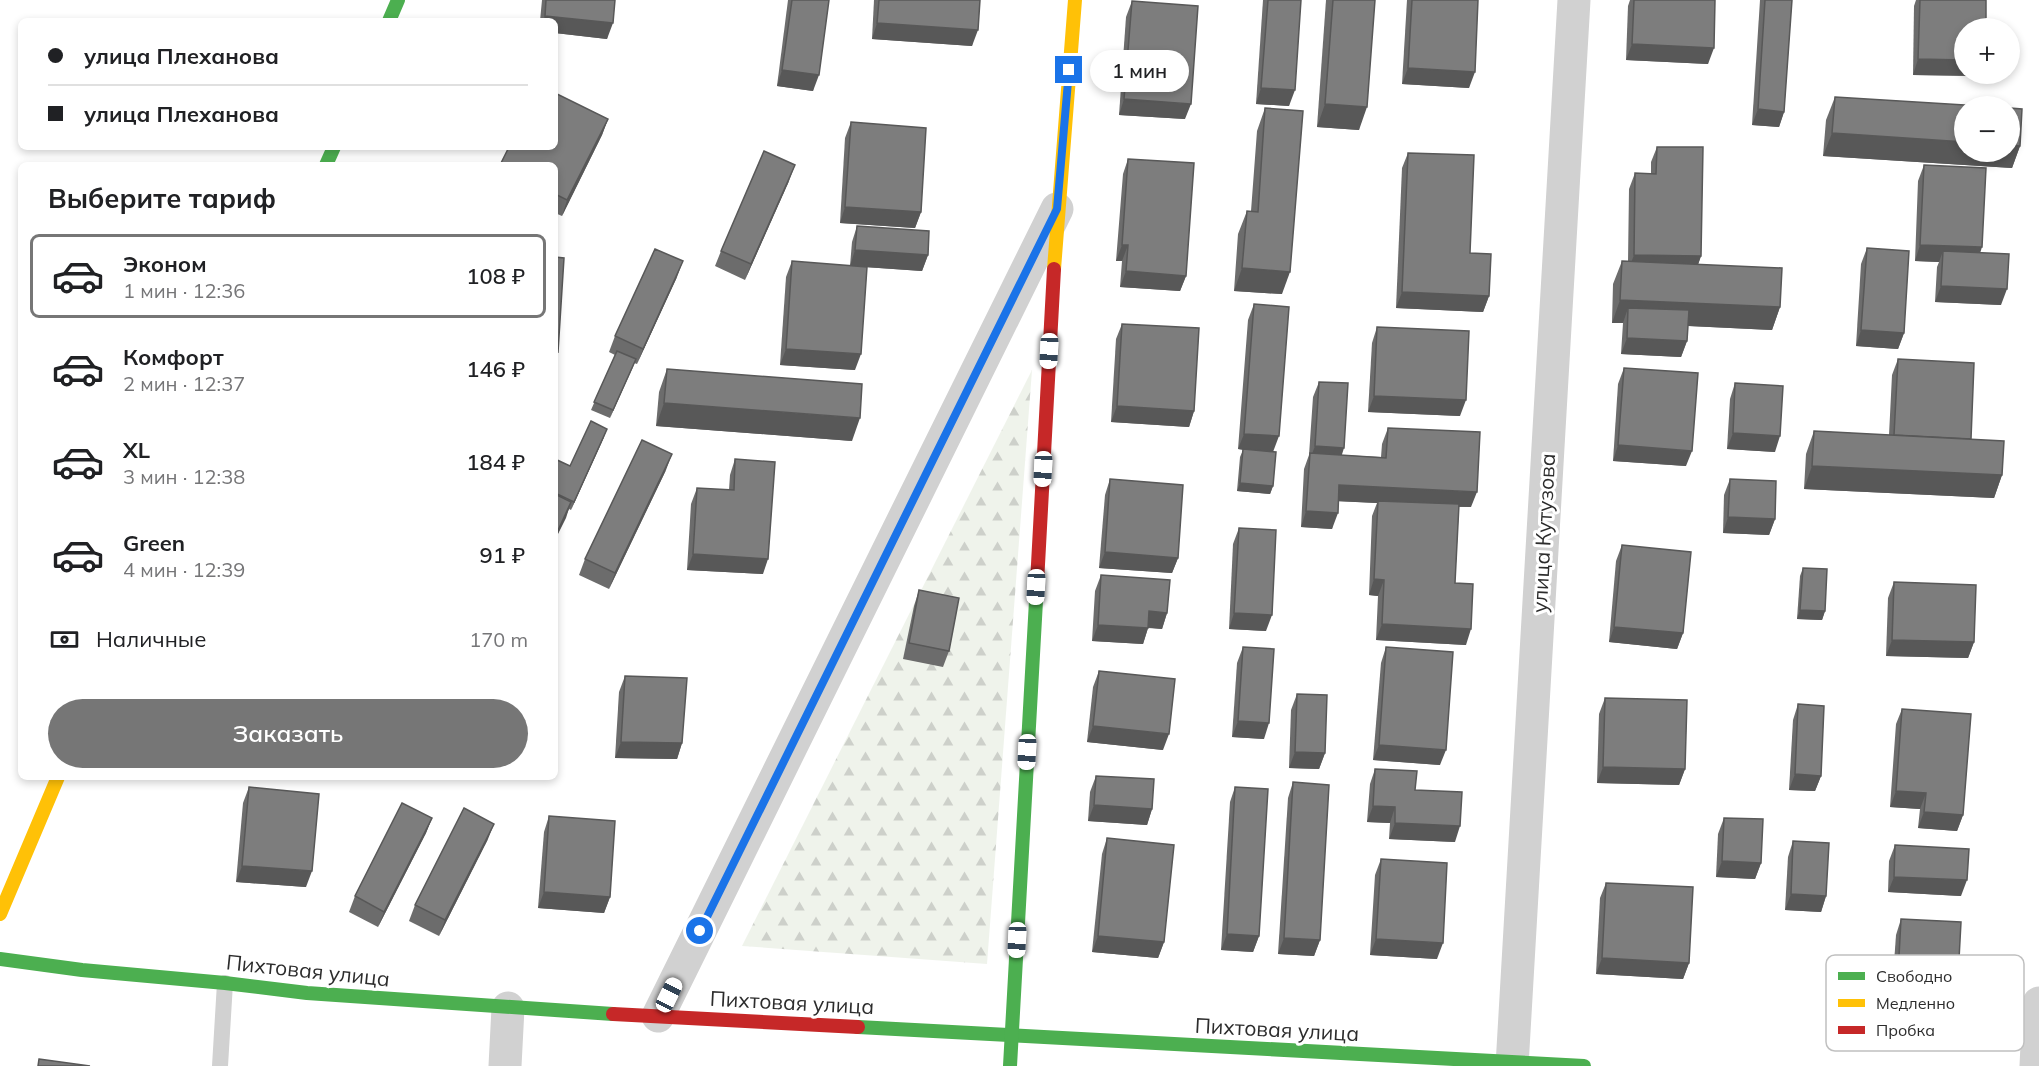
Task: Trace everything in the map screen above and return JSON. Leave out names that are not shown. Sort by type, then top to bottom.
[{"type":"street","points":[[390,18],[398,0]]},
{"type":"street","points":[[1010,1066],[1057,209],[1075,0]]},
{"type":"street","name":"улица Кутузова","points":[[1512,1064],[1574,0]]},
{"type":"street","points":[[658,1016],[1057,209]]},
{"type":"street","points":[[0,914],[57,780]]},
{"type":"street","name":"Пихтовая улица","points":[[0,958],[82,970],[225,982],[307,993],[508,1008],[1512,1064],[1584,1066]]},
{"type":"street","points":[[2036,1066],[2039,1003]]},
{"type":"street","points":[[505,1066],[508,1008]]},
{"type":"lane","points":[[220,1066],[225,982]]},
{"type":"green space","points":[[1032,370],[987,964],[742,946]]},
{"type":"building","points":[[546,0],[615,0],[613,23],[545,16]]},
{"type":"building","points":[[792,0],[829,0],[819,75],[782,70]]},
{"type":"building","points":[[879,0],[980,0],[978,30],[877,23]]},
{"type":"building","points":[[1268,0],[1301,0],[1295,90],[1261,88]]},
{"type":"building","points":[[1333,0],[1375,0],[1367,107],[1325,104]]},
{"type":"building","points":[[1412,0],[1478,0],[1475,72],[1408,68]]},
{"type":"building","points":[[1634,0],[1715,0],[1714,48],[1632,44]]},
{"type":"building","points":[[1765,0],[1792,0],[1784,112],[1758,109]]},
{"type":"building","points":[[1920,0],[1986,0],[1986,18],[1954,18],[1954,60],[1918,59]]},
{"type":"building","points":[[1132,1],[1198,6],[1191,104],[1124,99]]},
{"type":"building","points":[[558,94],[608,119],[567,200],[558,196],[558,162],[502,162],[508,150],[558,150]]},
{"type":"building","points":[[1835,97],[1954,104],[1954,141],[1832,133]]},
{"type":"building","points":[[1265,108],[1303,111],[1290,272],[1242,268],[1247,211],[1258,212]]},
{"type":"building","points":[[2020,109],[2022,109],[2020,146]]},
{"type":"building","points":[[851,122],[926,128],[921,212],[845,207]]},
{"type":"building","points":[[1657,147],[1703,147],[1701,256],[1634,255],[1635,173],[1656,174]]},
{"type":"building","points":[[764,151],[795,165],[751,264],[721,251]]},
{"type":"building","points":[[1408,153],[1474,155],[1470,253],[1491,254],[1489,296],[1402,292]]},
{"type":"building","points":[[1128,159],[1194,163],[1186,276],[1126,271],[1128,245],[1122,245]]},
{"type":"building","points":[[1924,165],[1986,168],[1982,247],[1920,245]]},
{"type":"building","points":[[857,226],[929,231],[928,255],[855,250]]},
{"type":"building","points":[[1867,248],[1909,251],[1904,333],[1861,330]]},
{"type":"building","points":[[655,249],[683,261],[643,349],[615,336]]},
{"type":"building","points":[[1943,251],[2009,254],[2007,289],[1941,286]]},
{"type":"building","points":[[558,257],[564,258],[558,352]]},
{"type":"building","points":[[792,261],[867,267],[861,354],[786,349]]},
{"type":"building","points":[[1622,261],[1782,268],[1780,307],[1620,300]]},
{"type":"building","points":[[1254,304],[1289,307],[1279,436],[1244,434]]},
{"type":"building","points":[[1628,308],[1689,310],[1687,341],[1627,338]]},
{"type":"building","points":[[1122,324],[1199,328],[1194,411],[1117,406]]},
{"type":"building","points":[[1377,327],[1469,331],[1466,400],[1374,396]]},
{"type":"building","points":[[617,351],[636,359],[613,410],[594,402]]},
{"type":"building","points":[[1898,359],[1974,363],[1971,439],[1894,435]]},
{"type":"building","points":[[1624,368],[1698,373],[1692,451],[1618,445]]},
{"type":"building","points":[[667,369],[862,384],[860,418],[664,403]]},
{"type":"building","points":[[1319,382],[1348,383],[1344,448],[1315,446]]},
{"type":"building","points":[[1735,383],[1783,386],[1780,436],[1733,433]]},
{"type":"building","points":[[591,421],[607,429],[574,502],[558,494],[558,460],[570,466]]},
{"type":"building","points":[[1388,428],[1480,432],[1477,492],[1339,485],[1338,513],[1306,511],[1310,453],[1386,458]]},
{"type":"building","points":[[1814,431],[2004,441],[2002,475],[1812,466]]},
{"type":"building","points":[[642,440],[672,454],[615,573],[585,559]]},
{"type":"building","points":[[1243,449],[1276,452],[1273,486],[1240,483]]},
{"type":"building","points":[[735,459],[775,462],[768,559],[693,554],[697,488],[734,490]]},
{"type":"building","points":[[1110,479],[1183,485],[1178,558],[1105,552]]},
{"type":"building","points":[[1730,479],[1776,481],[1775,519],[1728,517]]},
{"type":"building","points":[[558,496],[571,502],[558,530]]},
{"type":"building","points":[[1378,501],[1459,504],[1455,583],[1473,584],[1471,629],[1382,624],[1384,580],[1374,579]]},
{"type":"building","points":[[1239,528],[1276,530],[1272,615],[1234,613]]},
{"type":"building","points":[[1622,545],[1691,552],[1683,633],[1614,627]]},
{"type":"building","points":[[1803,568],[1827,569],[1825,611],[1800,610]]},
{"type":"building","points":[[1101,575],[1170,580],[1167,613],[1149,611],[1148,628],[1098,625]]},
{"type":"building","points":[[1894,582],[1976,585],[1974,642],[1892,640]]},
{"type":"building","points":[[919,590],[959,598],[949,651],[909,643]]},
{"type":"building","points":[[1243,647],[1274,649],[1269,723],[1238,721]]},
{"type":"building","points":[[1386,647],[1453,652],[1446,750],[1379,745]]},
{"type":"building","points":[[1099,671],[1175,679],[1169,734],[1093,726]]},
{"type":"building","points":[[625,676],[687,678],[682,743],[621,742]]},
{"type":"building","points":[[1297,694],[1327,695],[1325,753],[1295,752]]},
{"type":"building","points":[[1605,698],[1687,700],[1685,769],[1603,767]]},
{"type":"building","points":[[1798,704],[1824,706],[1821,776],[1795,774]]},
{"type":"building","points":[[1902,709],[1971,714],[1963,815],[1924,812],[1926,793],[1896,791]]},
{"type":"building","points":[[1375,769],[1417,771],[1415,790],[1462,792],[1460,826],[1395,823],[1395,807],[1373,806]]},
{"type":"building","points":[[1096,776],[1154,779],[1152,809],[1094,805]]},
{"type":"building","points":[[1293,782],[1329,785],[1320,940],[1284,938]]},
{"type":"building","points":[[249,787],[319,794],[312,871],[242,866]]},
{"type":"building","points":[[1235,787],[1268,789],[1259,936],[1227,934]]},
{"type":"building","points":[[402,803],[432,818],[384,912],[355,896]]},
{"type":"building","points":[[464,808],[494,824],[445,920],[415,905]]},
{"type":"building","points":[[549,816],[615,821],[610,897],[544,892]]},
{"type":"building","points":[[1724,818],[1763,819],[1761,863],[1722,861]]},
{"type":"building","points":[[1107,838],[1174,845],[1164,942],[1098,936]]},
{"type":"building","points":[[1793,841],[1829,843],[1826,896],[1791,894]]},
{"type":"building","points":[[1895,845],[1969,849],[1967,880],[1894,877]]},
{"type":"building","points":[[1381,859],[1447,863],[1443,943],[1376,939]]},
{"type":"building","points":[[1606,883],[1693,887],[1689,963],[1602,958]]},
{"type":"building","points":[[1901,919],[1961,922],[1959,955],[1899,955]]},
{"type":"building","points":[[39,1059],[90,1066],[38,1066]]},
{"type":"traffic: fast","points":[[390,18],[398,0]]},
{"type":"traffic: fast","points":[[327,162],[333,150]]},
{"type":"traffic: fast","points":[[1010,1066],[1037,583]]},
{"type":"traffic: fast","points":[[0,959],[82,970],[307,993],[613,1014]]},
{"type":"traffic: fast","points":[[858,1027],[1584,1066]]},
{"type":"traffic: slow","points":[[1054,269],[1075,0]]},
{"type":"traffic: slow","points":[[0,914],[57,780]]},
{"type":"traffic: jam","points":[[1037,583],[1054,269]]},
{"type":"traffic: jam","points":[[613,1014],[858,1027]]},
{"type":"route","points":[[700,931],[1057,209],[1069,70]]}]
